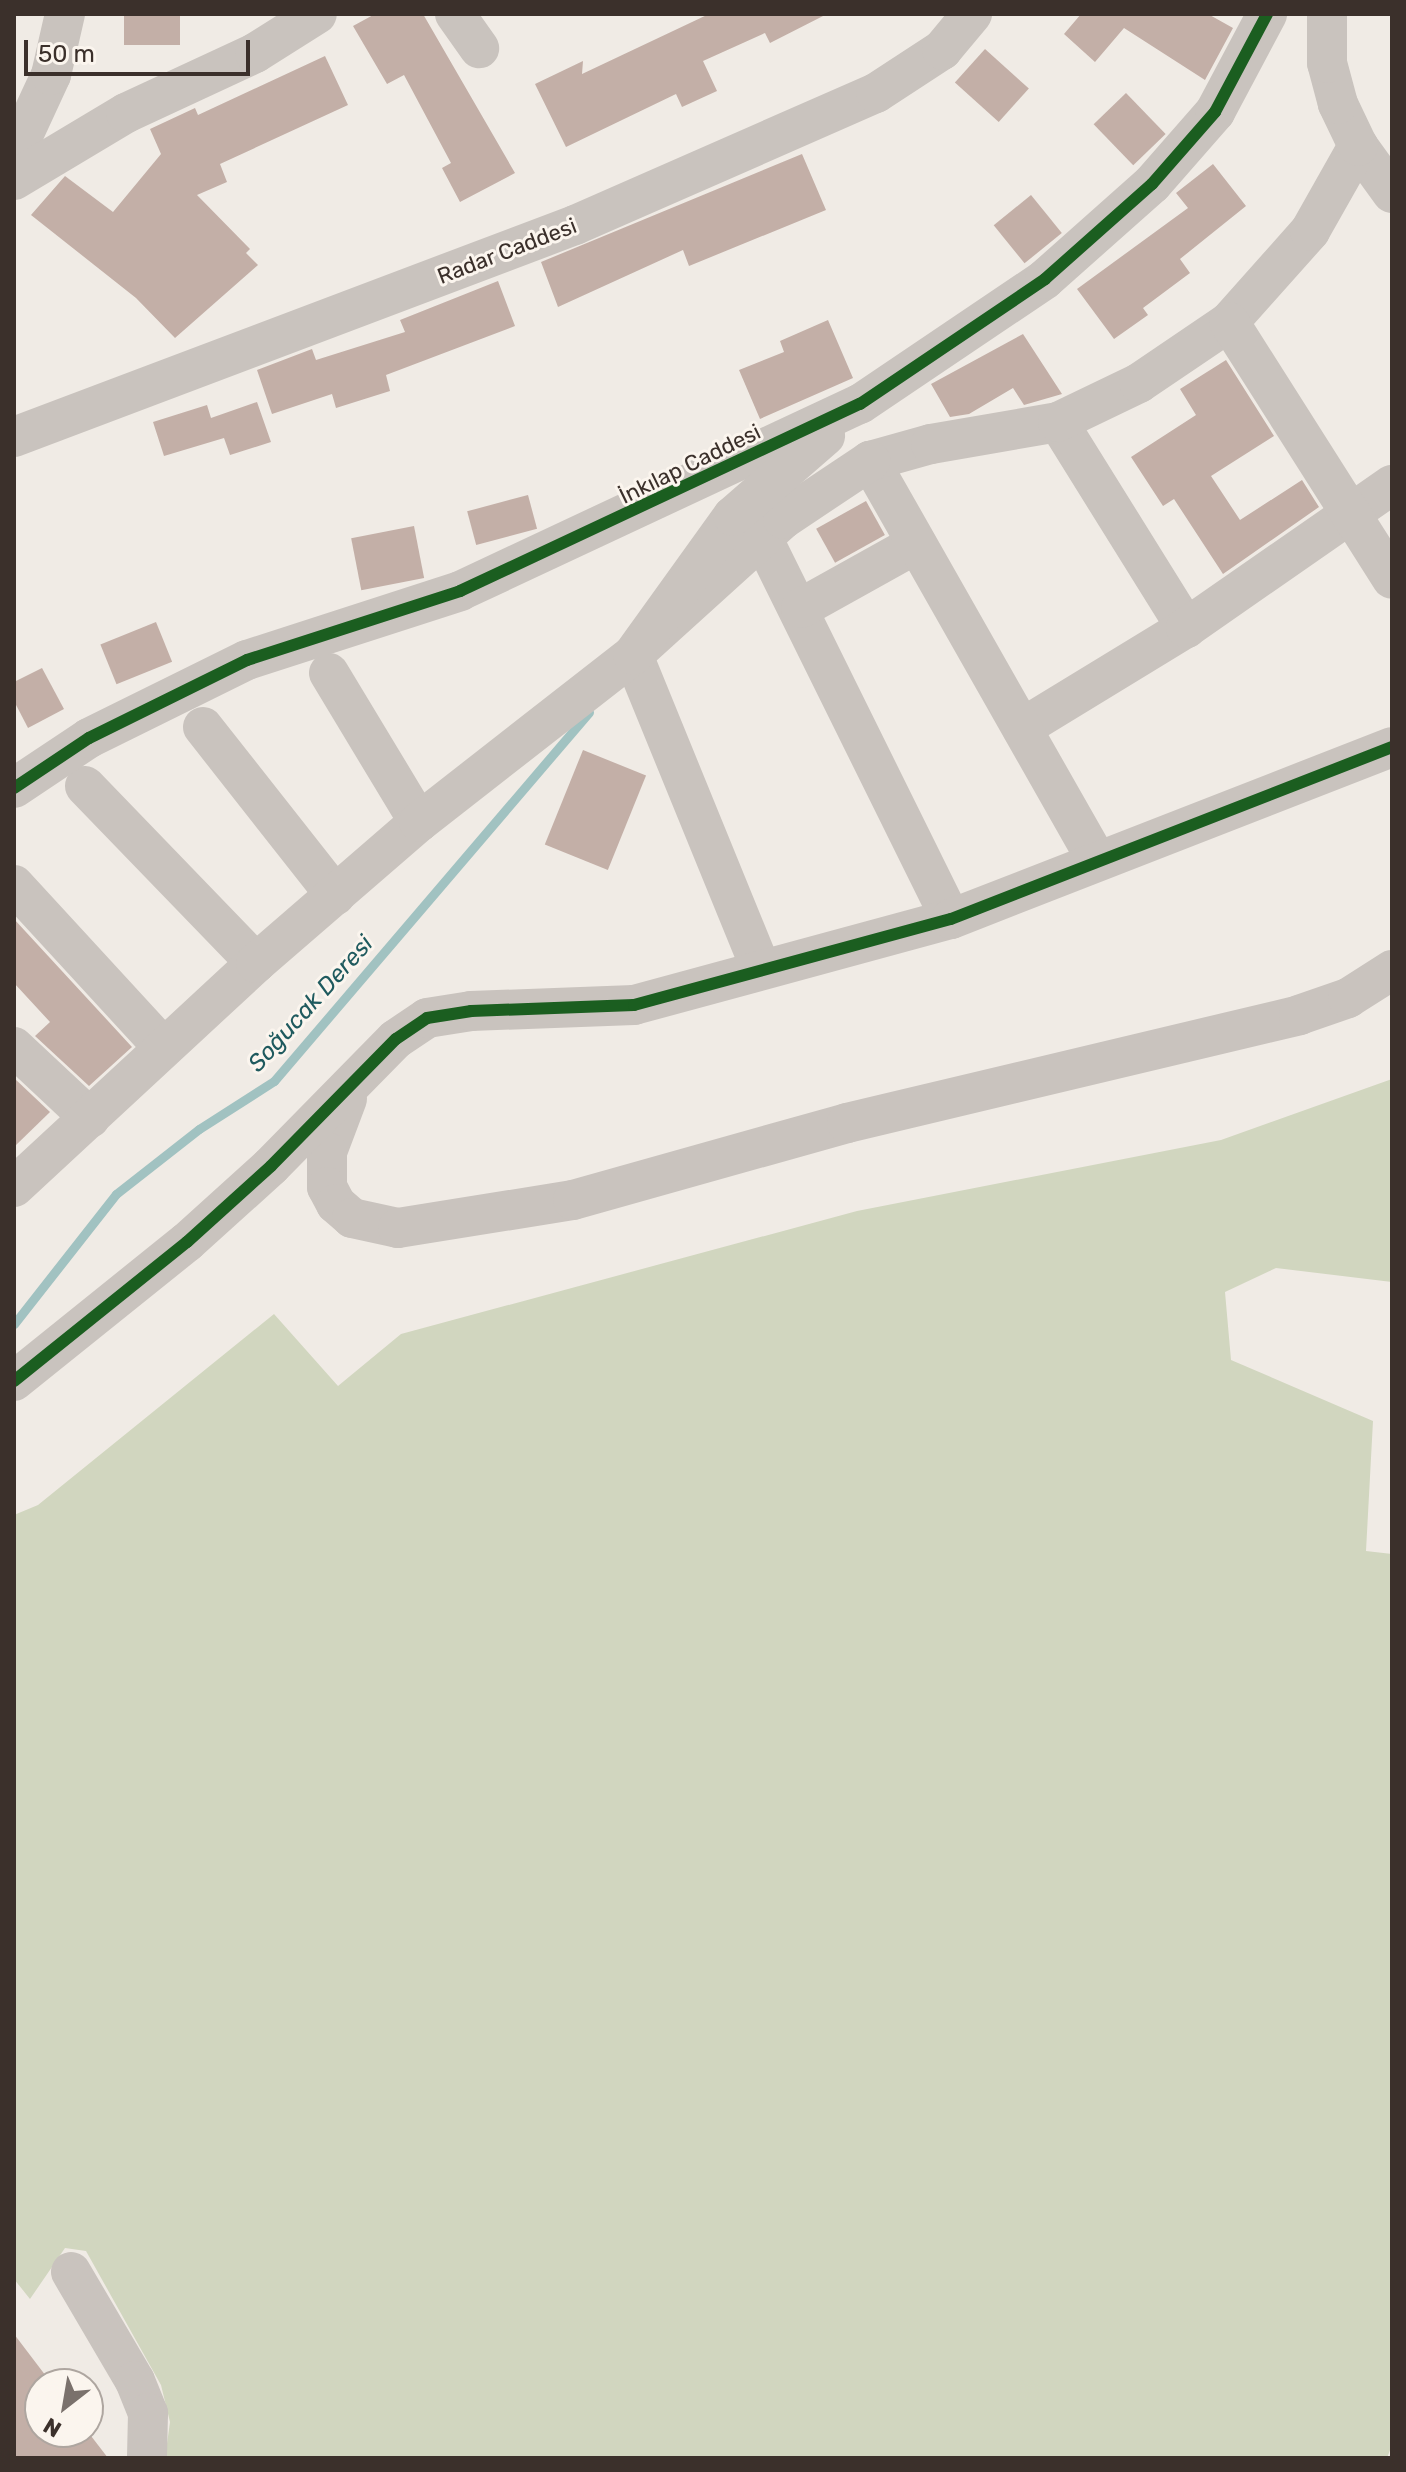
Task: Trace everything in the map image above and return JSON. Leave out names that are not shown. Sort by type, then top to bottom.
[{"type":"street","points":[[14,155],[41,105],[65,14]]},
{"type":"street","points":[[14,180],[126,113],[255,53],[317,14]]},
{"type":"street","points":[[455,14],[479,48]]},
{"type":"street","name":"Radar Caddesi","points":[[14,437],[575,225],[862,99],[912,74],[942,50],[972,14]]},
{"type":"street","name":"İnkılap Caddesi","points":[[14,788],[89,738],[247,660],[460,591],[860,404],[1045,279],[1152,184],[1215,112],[1267,14]]},
{"type":"street","points":[[1327,14],[1327,63],[1338,104],[1358,146],[1392,193]]},
{"type":"street","points":[[14,1187],[256,963],[419,822],[633,655],[762,537],[812,496],[870,461],[931,444],[1058,422],[1139,383],[1229,322],[1310,231],[1358,146]]},
{"type":"street","points":[[1229,322],[1392,579]]},
{"type":"street","points":[[633,655],[733,516],[860,404]]},
{"type":"street","points":[[1058,422],[1186,628]]},
{"type":"street","points":[[870,461],[1096,859]]},
{"type":"street","points":[[1022,728],[1186,628],[1352,516],[1392,485]]},
{"type":"street","points":[[762,537],[801,608],[951,919]]},
{"type":"street","points":[[801,608],[916,544]]},
{"type":"street","points":[[633,655],[761,969]]},
{"type":"street","points":[[329,673],[419,822]]},
{"type":"street","points":[[203,727],[335,895]]},
{"type":"street","points":[[14,1381],[187,1242],[351,1088],[396,1039],[427,1018],[471,1011],[634,1005],[951,919],[1096,859],[1392,747]]},
{"type":"street","points":[[85,786],[256,963]]},
{"type":"street","points":[[14,885],[163,1047]]},
{"type":"street","points":[[351,1088],[327,1152],[327,1187],[336,1204],[352,1218],[398,1228],[573,1200],[847,1123],[1299,1015],[1348,998],[1392,970]]},
{"type":"street","points":[[14,1047],[90,1118]]},
{"type":"street","points":[[71,2272],[135,2381],[148,2413],[151,2438],[147,2458]]},
{"type":"green space","points":[[1392,1079],[1392,1282],[1276,1268],[1225,1292],[1231,1360],[1373,1421],[1366,1551],[1392,1554],[1392,2445],[1387,2458],[165,2458],[170,2422],[161,2385],[86,2251],[65,2248],[30,2299],[14,2279],[14,1515],[38,1505],[274,1314],[338,1386],[401,1334],[857,1211],[1221,1140]]},
{"type":"building","points":[[124,14],[180,14],[180,45],[124,45]]},
{"type":"building","points":[[375,14],[423,14],[515,173],[460,202],[442,168],[451,163],[404,75],[387,84],[353,26]]},
{"type":"building","points":[[709,14],[827,14],[770,43],[765,33],[703,61],[717,91],[682,107],[676,94],[566,147],[535,84],[583,61],[582,74]]},
{"type":"building","points":[[1081,14],[1208,14],[1233,28],[1205,80],[1124,28],[1095,62],[1064,34]]},
{"type":"building","points":[[985,49],[1029,88],[999,122],[955,82]]},
{"type":"building","points":[[325,56],[348,105],[220,164],[227,182],[197,195],[250,249],[246,253],[258,265],[175,338],[136,298],[31,215],[65,176],[113,212],[161,154],[150,129],[195,108],[198,115]]},
{"type":"building","points":[[1126,93],[1166,134],[1133,165],[1094,124]]},
{"type":"building","points":[[802,154],[826,210],[689,266],[683,250],[558,307],[541,262]]},
{"type":"building","points":[[1213,164],[1246,206],[1180,259],[1190,273],[1143,308],[1148,315],[1114,339],[1077,289],[1188,208],[1176,193]]},
{"type":"building","points":[[1031,195],[1062,233],[1025,263],[994,225]]},
{"type":"building","points":[[498,281],[515,326],[386,375],[390,391],[336,408],[332,394],[272,414],[257,370],[312,349],[316,360],[405,332],[400,320]]},
{"type":"building","points":[[828,320],[853,378],[760,419],[739,370],[784,352],[780,341]]},
{"type":"building","points":[[1023,334],[1062,394],[1024,405],[1013,388],[969,414],[950,417],[931,384]]},
{"type":"building","points":[[1226,360],[1274,436],[1211,476],[1240,520],[1302,480],[1319,507],[1223,574],[1174,499],[1163,506],[1131,457],[1196,415],[1180,389]]},
{"type":"building","points":[[257,402],[271,442],[230,455],[224,438],[164,456],[153,422],[207,405],[211,418]]},
{"type":"building","points":[[528,495],[537,529],[476,545],[467,511]]},
{"type":"building","points":[[866,501],[885,535],[835,563],[816,529]]},
{"type":"building","points":[[414,526],[424,578],[361,590],[351,538]]},
{"type":"building","points":[[156,622],[172,662],[116,684],[100,644]]},
{"type":"building","points":[[42,668],[64,709],[28,728],[14,701],[14,682]]},
{"type":"building","points":[[583,750],[646,775],[608,870],[545,845]]},
{"type":"building","points":[[14,919],[132,1047],[89,1086],[35,1036],[50,1022],[14,983]]},
{"type":"building","points":[[14,1078],[50,1112],[14,1147]]},
{"type":"building","points":[[14,2334],[40,2368],[24,2368],[24,2448],[100,2448],[108,2458],[14,2458]]},
{"type":"waterway","name":"Soğucak Deresi","points":[[14,1324],[116,1194],[199,1129],[274,1081],[589,712]]},
{"type":"cycle path","points":[[14,788],[89,738],[247,660],[460,591],[860,404],[1045,279],[1152,184],[1215,112],[1267,14]]},
{"type":"cycle path","points":[[14,1381],[187,1242],[271,1166],[396,1039],[427,1018],[471,1011],[634,1005],[951,919],[1392,747]]}]
